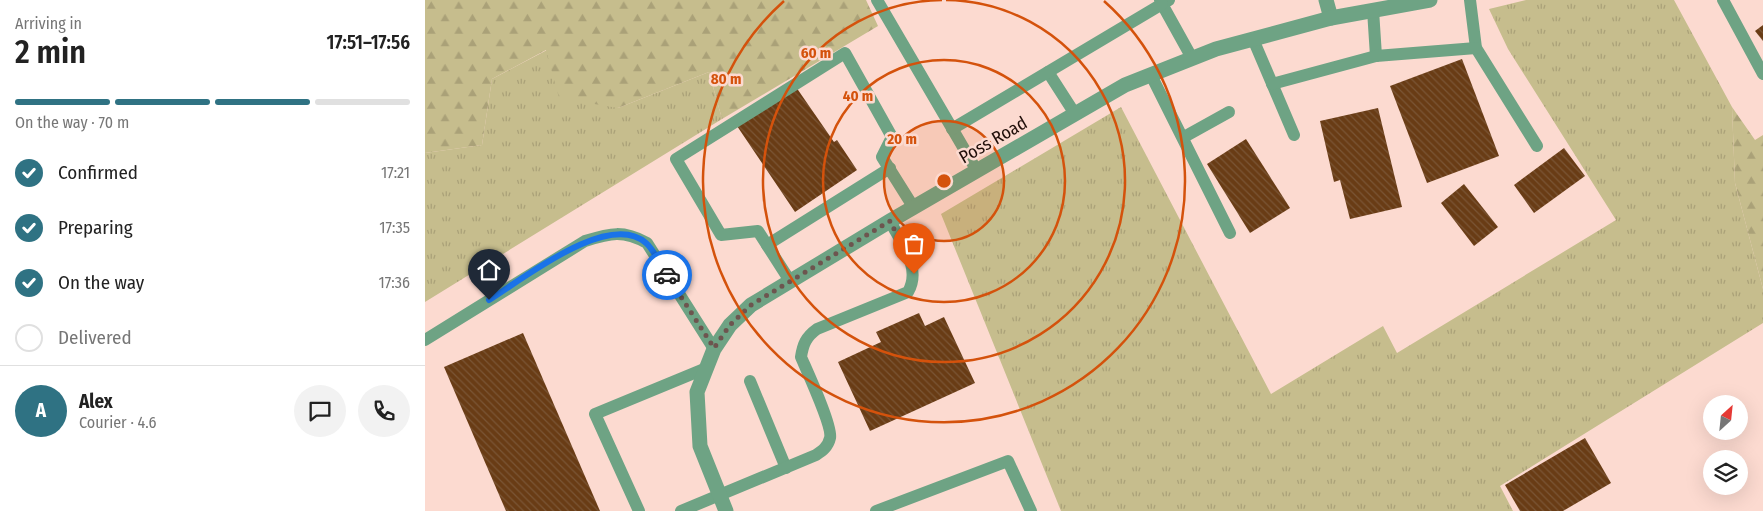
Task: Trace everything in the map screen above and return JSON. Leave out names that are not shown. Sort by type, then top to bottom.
[{"type":"street","points":[[1325,0],[1331,18]]},
{"type":"street","name":"Poss Road","points":[[725,511],[701,446],[697,417],[697,392],[714,348],[730,325],[751,305],[890,221],[1125,85],[1216,49],[1381,6],[1430,0]]},
{"type":"lane","points":[[877,0],[977,171]]},
{"type":"lane","points":[[1469,0],[1476,48],[1537,146]]},
{"type":"lane","points":[[1723,0],[1763,74]]},
{"type":"lane","points":[[952,129],[1164,1],[1192,58]]},
{"type":"lane","points":[[1376,56],[1381,6]]},
{"type":"lane","points":[[1253,39],[1294,135]]},
{"type":"lane","points":[[1273,84],[1376,56],[1476,48]]},
{"type":"lane","points":[[790,281],[758,232],[721,235],[676,159],[845,53],[892,138],[882,157],[914,208]]},
{"type":"lane","points":[[1048,72],[1075,114]]},
{"type":"lane","points":[[1151,75],[1230,234]]},
{"type":"lane","points":[[1183,137],[1229,112]]},
{"type":"lane","points":[[767,245],[890,168]]},
{"type":"lane","points":[[681,511],[816,455],[826,448],[831,436],[827,420],[801,357],[803,346],[808,335],[817,329],[908,292],[913,283],[913,267],[890,221]]},
{"type":"lane","points":[[425,340],[585,241],[609,234],[630,234],[647,243],[714,348]]},
{"type":"lane","points":[[639,511],[595,414],[704,370]]},
{"type":"lane","points":[[750,382],[786,468]]},
{"type":"lane","points":[[876,511],[1009,461],[1031,511]]},
{"type":"green space","points":[[425,0],[866,0],[878,26],[722,119],[709,72],[618,108],[559,98],[546,50],[492,79],[482,145],[425,153]]},
{"type":"green space","points":[[1526,0],[1674,0],[1732,107],[1735,183],[1763,289],[1763,323],[1500,486],[1513,511],[1061,511],[941,214],[1121,107],[1271,394],[1383,326],[1397,353],[1616,220],[1508,49],[1489,9]]},
{"type":"green space","points":[[547,50],[618,108],[709,72],[722,119],[425,302],[425,153],[482,145],[492,79]]},
{"type":"green space","points":[[1732,107],[1755,140],[1763,135],[1763,289],[1735,183]]},
{"type":"building","points":[[1763,25],[1763,41],[1755,31]]},
{"type":"building","points":[[1462,59],[1499,156],[1427,183],[1390,86]]},
{"type":"building","points":[[796,87],[834,142],[837,140],[857,170],[795,212],[737,126]]},
{"type":"building","points":[[1378,108],[1402,207],[1350,219],[1340,180],[1334,182],[1320,121]]},
{"type":"building","points":[[1246,139],[1290,208],[1250,233],[1207,164]]},
{"type":"building","points":[[1564,148],[1585,176],[1534,213],[1514,185]]},
{"type":"building","points":[[1464,184],[1498,227],[1474,246],[1441,203]]},
{"type":"building","points":[[919,313],[925,326],[944,317],[975,383],[870,431],[838,362],[881,342],[876,332]]},
{"type":"building","points":[[523,333],[600,511],[506,511],[444,367]]},
{"type":"building","points":[[1585,438],[1611,483],[1563,511],[1520,511],[1505,485]]},
{"type":"way so far","points":[[667,275],[714,348],[730,325],[751,305],[890,221],[913,267],[914,274]]},
{"type":"route","points":[[489,300],[585,241],[609,234],[630,234],[647,243],[667,275]]}]
